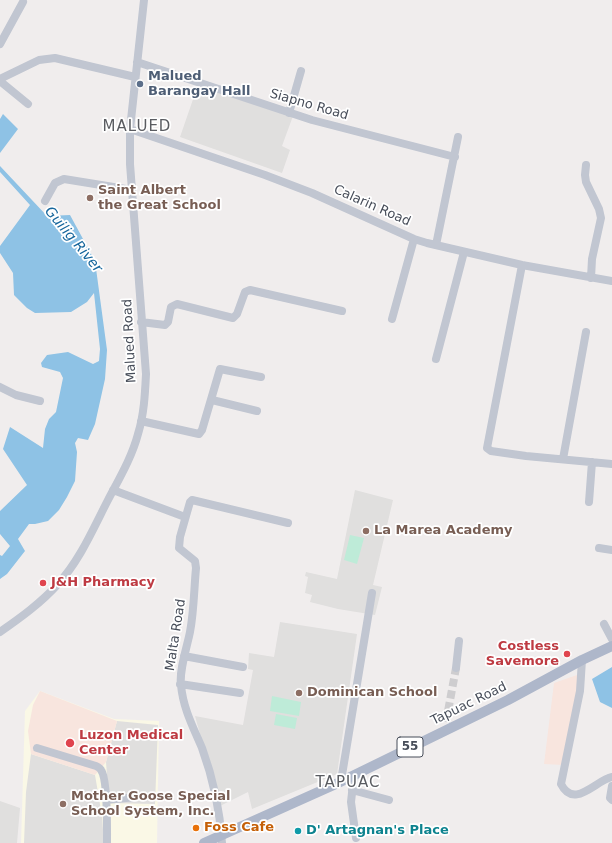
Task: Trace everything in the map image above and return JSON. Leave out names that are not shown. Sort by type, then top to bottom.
[{"type":"main road","name":"Tapuac Road","points":[[204,843],[222,839],[354,775],[446,726],[508,700],[582,660],[612,646]]},
{"type":"street","name":"Malued Road","points":[[0,632],[42,600],[59,583],[80,554],[133,449],[141,421],[146,374],[130,164],[130,129],[144,0]]},
{"type":"street","points":[[0,44],[23,2]]},
{"type":"street","points":[[28,104],[0,80],[39,60],[55,58],[135,77]]},
{"type":"street","name":"Siapno Road","points":[[137,62],[312,120],[454,157]]},
{"type":"street","points":[[289,113],[301,71]]},
{"type":"street","name":"Calarin Road","points":[[130,129],[312,192],[414,239],[522,265],[612,281]]},
{"type":"street","points":[[436,245],[458,137]]},
{"type":"street","points":[[586,165],[586,182],[600,213],[592,259],[591,278]]},
{"type":"street","points":[[45,201],[55,183],[64,179],[132,190]]},
{"type":"street","points":[[392,319],[414,239]]},
{"type":"street","points":[[436,359],[464,252]]},
{"type":"street","points":[[522,265],[487,448],[491,451],[526,456],[612,464]]},
{"type":"street","points":[[142,322],[165,325],[168,322],[171,307],[177,304],[233,318],[238,314],[245,292],[250,290],[342,311]]},
{"type":"street","points":[[563,459],[586,332]]},
{"type":"street","points":[[141,421],[199,434],[202,430],[212,400],[220,369],[260,377]]},
{"type":"street","points":[[0,388],[16,395],[40,401]]},
{"type":"street","points":[[212,400],[257,411]]},
{"type":"street","points":[[589,502],[592,462]]},
{"type":"street","points":[[113,490],[185,517],[192,500],[288,523]]},
{"type":"street","name":"Malta Road","points":[[185,517],[178,544],[179,548],[195,561],[196,568],[193,613],[180,684],[184,706],[202,748],[208,770],[218,810],[222,839]]},
{"type":"street","points":[[600,548],[612,550]]},
{"type":"street","points":[[341,781],[372,593]]},
{"type":"street","points":[[604,624],[612,639]]},
{"type":"street","points":[[456,668],[459,641]]},
{"type":"street","points":[[184,656],[243,667]]},
{"type":"street","points":[[582,660],[577,705],[561,784],[566,790],[577,795],[586,792],[600,781],[612,777]]},
{"type":"street","points":[[180,684],[240,693]]},
{"type":"street","points":[[37,748],[96,766],[102,770],[106,800],[107,843]]},
{"type":"street","points":[[354,775],[351,802],[356,838]]},
{"type":"street","points":[[612,786],[610,798],[612,800]]},
{"type":"street","points":[[352,790],[389,800]]},
{"type":"street","points":[[106,800],[136,797]]},
{"type":"shaded area","points":[[199,82],[293,116],[282,146],[290,150],[282,173],[180,137]]},
{"type":"shaded area","name":"La Marea Academy","points":[[355,490],[393,500],[373,585],[382,587],[375,615],[338,609],[310,602],[312,595],[305,593],[308,577],[305,576],[306,572],[337,579]]},
{"type":"shaded area","name":"Dominican School","points":[[280,622],[357,634],[337,774],[252,809],[248,792],[220,806],[195,716],[243,725],[253,670],[248,669],[249,653],[274,657]]},
{"type":"shaded area","points":[[577,675],[579,692],[563,765],[544,764],[554,683]]},
{"type":"shaded area","points":[[40,691],[114,719],[159,721],[157,843],[21,843],[25,711]]},
{"type":"shaded area","name":"Luzon Medical Center","points":[[40,691],[117,721],[106,762],[95,775],[31,754],[28,731],[33,705]]},
{"type":"shaded area","points":[[117,721],[158,725],[155,804],[109,803],[106,762]]},
{"type":"shaded area","name":"Mother Goose Special School System, Inc.","points":[[31,754],[95,775],[102,816],[104,843],[24,843],[26,792]]},
{"type":"shaded area","points":[[0,801],[20,808],[17,843],[0,843]]},
{"type":"green space","points":[[350,535],[364,538],[357,564],[344,560]]},
{"type":"green space","points":[[272,696],[301,702],[299,716],[270,711]]},
{"type":"green space","points":[[276,714],[297,718],[295,729],[274,725]]},
{"type":"water","points":[[3,114],[18,129],[0,153],[0,119]]},
{"type":"water","name":"Guilig River","points":[[0,166],[47,216],[70,215],[95,261],[107,350],[105,379],[95,424],[88,440],[78,438],[75,443],[77,452],[75,481],[59,510],[48,521],[29,524],[18,539],[25,551],[7,574],[0,579],[0,555],[2,556],[10,546],[0,534],[0,511],[27,485],[3,449],[10,427],[43,448],[45,429],[49,419],[56,412],[63,378],[60,372],[42,367],[41,363],[47,355],[68,352],[93,364],[99,361],[100,349],[94,293],[87,302],[71,312],[35,313],[27,308],[14,295],[13,273],[0,253],[0,246],[30,205],[0,172]]},
{"type":"water","points":[[612,667],[612,708],[600,702],[592,679]]},
{"type":"tunnel","points":[[446,722],[456,668]]},
{"type":"place","name":"Malued Barangay Hall","points":[[140,84]]},
{"type":"place","name":"Saint Albert the Great School","points":[[90,198]]},
{"type":"place","name":"La Marea Academy","points":[[366,531]]},
{"type":"place","name":"J&H Pharmacy","points":[[43,583]]},
{"type":"place","name":"Costless Savemore","points":[[567,654]]},
{"type":"place","name":"Dominican School","points":[[299,693]]},
{"type":"place","name":"Luzon Medical Center","points":[[70,743]]},
{"type":"place","name":"Mother Goose Special School System, Inc.","points":[[63,804]]},
{"type":"place","name":"Foss Cafe","points":[[196,828]]},
{"type":"place","name":"D' Artagnan's Place","points":[[298,831]]},
{"type":"district","name":"MALUED","points":[[137,127]]},
{"type":"district","name":"TAPUAC","points":[[348,783]]}]
